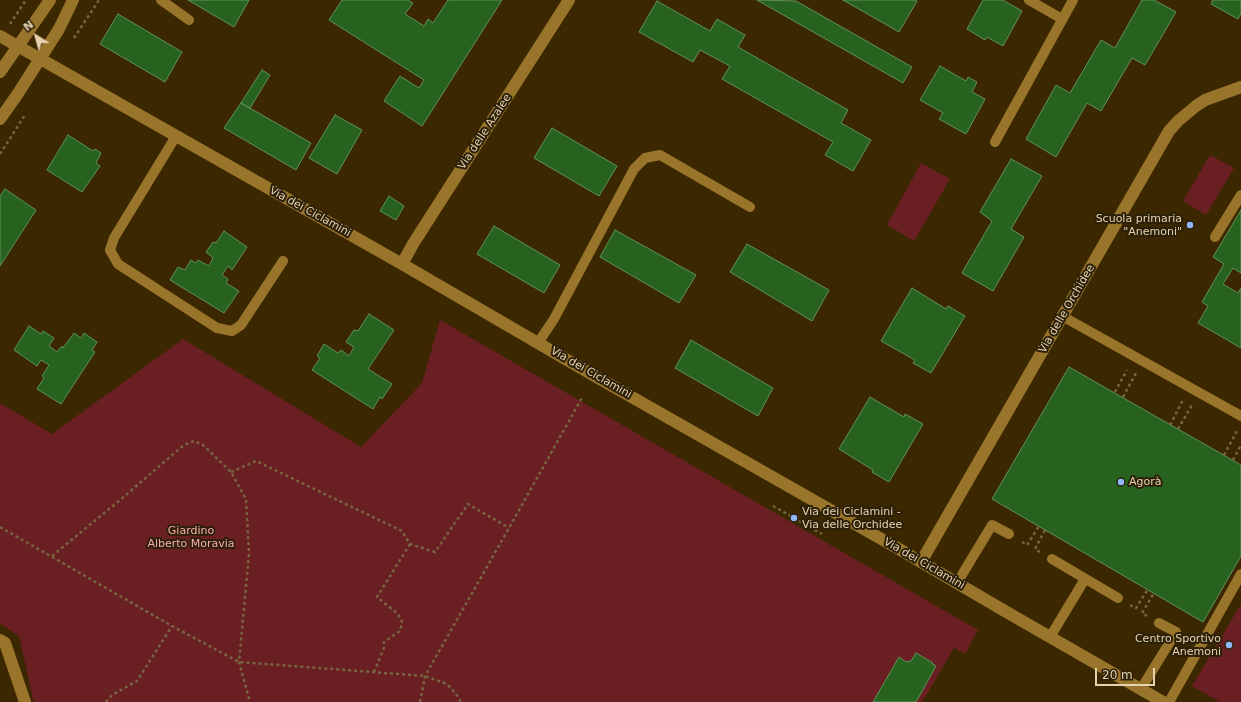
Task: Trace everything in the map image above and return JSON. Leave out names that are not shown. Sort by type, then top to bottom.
[{"type":"street","points":[[0,72],[50,0]]},
{"type":"street","points":[[0,119],[59,29],[73,0]]},
{"type":"street","name":"Via delle Azalee","points":[[402,264],[569,0]]},
{"type":"street","name":"Via dei Ciclamini","points":[[0,36],[402,264],[1163,702]]},
{"type":"street","name":"Via delle Orchidee","points":[[921,562],[1169,131],[1188,112],[1205,100],[1241,87]]},
{"type":"street","points":[[0,640],[5,643],[25,702]]},
{"type":"lane","points":[[161,0],[189,20]]},
{"type":"lane","points":[[1029,0],[1062,19]]},
{"type":"lane","points":[[995,142],[1073,0]]},
{"type":"lane","points":[[176,136],[114,238],[110,250],[118,264],[217,328],[232,331],[241,325],[283,261]]},
{"type":"lane","points":[[538,343],[551,323],[634,169],[645,158],[660,155],[750,207]]},
{"type":"lane","points":[[1215,237],[1241,195]]},
{"type":"lane","points":[[1062,316],[1241,416]]},
{"type":"lane","points":[[957,583],[992,525],[1009,534]]},
{"type":"lane","points":[[1052,559],[1118,598]]},
{"type":"lane","points":[[1169,702],[1241,574]]},
{"type":"lane","points":[[1050,637],[1086,579]]},
{"type":"lane","points":[[1141,689],[1176,632],[1159,623]]},
{"type":"path","points":[[22,6],[26,0]]},
{"type":"path","points":[[74,38],[99,0]]},
{"type":"path","points":[[0,154],[28,110]]},
{"type":"path","points":[[1115,392],[1127,368]]},
{"type":"path","points":[[1123,397],[1137,372],[1142,375]]},
{"type":"path","points":[[420,702],[425,676],[583,396]]},
{"type":"path","points":[[1170,424],[1184,398]]},
{"type":"path","points":[[1178,429],[1193,402],[1198,406]]},
{"type":"path","points":[[1224,455],[1238,429],[1232,426]]},
{"type":"path","points":[[52,556],[120,500],[184,444],[194,441],[204,445],[231,472],[246,499],[249,554],[238,662],[250,702]]},
{"type":"path","points":[[1233,460],[1241,445]]},
{"type":"path","points":[[231,472],[256,461],[402,531],[410,544],[435,552],[468,504],[509,528]]},
{"type":"path","points":[[773,506],[822,534]]},
{"type":"path","points":[[1009,534],[1027,545],[1039,526]]},
{"type":"path","points":[[0,527],[172,626],[238,662],[425,676],[447,684],[461,702]]},
{"type":"path","points":[[374,672],[384,648],[384,642],[400,631],[402,622],[398,614],[378,597],[410,544]]},
{"type":"path","points":[[106,702],[112,695],[137,681],[172,626]]},
{"type":"green space","points":[[1210,155],[1234,168],[1206,215],[1183,201]]},
{"type":"green space","points":[[921,163],[950,179],[914,241],[887,225]]},
{"type":"green space","name":"Giardino Alberto Moravia","points":[[440,320],[978,630],[965,654],[954,648],[922,702],[37,702],[33,700],[19,636],[0,624],[0,403],[52,434],[183,339],[361,447],[422,383]]},
{"type":"green space","name":"Centro Sportivo Anemoni","points":[[1241,604],[1241,702],[1220,702],[1192,686]]},
{"type":"building","points":[[188,0],[249,0],[234,27]]},
{"type":"building","points":[[342,0],[408,0],[413,3],[405,14],[424,26],[428,19],[433,23],[448,0],[502,0],[422,126],[384,101],[400,76],[419,88],[424,80],[329,20]]},
{"type":"building","points":[[757,0],[796,1],[912,67],[903,83]]},
{"type":"building","points":[[843,0],[915,0],[917,1],[899,32]]},
{"type":"building","points":[[983,0],[1003,0],[1022,11],[1003,46],[987,37],[985,40],[967,29]]},
{"type":"building","points":[[1142,0],[1154,0],[1176,12],[1145,65],[1132,58],[1101,111],[1087,103],[1056,157],[1026,139],[1056,85],[1070,93],[1101,40],[1115,48]]},
{"type":"building","points":[[1213,0],[1241,0],[1241,13],[1238,19],[1211,4]]},
{"type":"building","points":[[657,1],[710,31],[717,19],[745,35],[738,47],[848,110],[841,123],[871,140],[853,171],[825,155],[833,142],[722,79],[730,66],[700,50],[693,62],[639,32]]},
{"type":"building","points":[[118,14],[182,52],[165,82],[100,44]]},
{"type":"building","points":[[940,66],[966,81],[968,77],[977,82],[972,92],[985,99],[966,134],[939,119],[943,113],[920,100]]},
{"type":"building","points":[[262,70],[270,75],[250,108],[241,103]]},
{"type":"building","points":[[241,103],[311,143],[296,170],[224,128]]},
{"type":"building","points":[[335,115],[362,130],[337,174],[309,158]]},
{"type":"building","points":[[552,128],[617,166],[599,196],[534,158]]},
{"type":"building","points":[[68,135],[93,151],[95,149],[101,153],[96,163],[100,166],[82,192],[47,170]]},
{"type":"building","points":[[1011,159],[1042,176],[1011,229],[1024,237],[993,291],[962,273],[992,221],[980,212]]},
{"type":"building","points":[[5,189],[36,210],[0,266],[0,196]]},
{"type":"building","points":[[389,196],[404,206],[396,220],[380,211]]},
{"type":"building","points":[[1241,210],[1241,273],[1233,268],[1223,284],[1238,293],[1241,288],[1241,348],[1198,323],[1208,306],[1202,302],[1224,264],[1213,257]]},
{"type":"building","points":[[494,226],[560,265],[544,293],[477,254]]},
{"type":"building","points":[[615,230],[696,275],[679,303],[600,257]]},
{"type":"building","points":[[224,231],[247,247],[232,270],[228,266],[222,275],[228,279],[226,283],[239,291],[224,313],[170,280],[178,267],[185,270],[191,260],[196,263],[198,260],[209,266],[213,258],[206,252],[213,242],[216,243]]},
{"type":"building","points":[[747,244],[829,290],[812,321],[730,272]]},
{"type":"building","points":[[912,288],[946,309],[948,306],[965,316],[931,373],[913,363],[915,360],[881,341]]},
{"type":"building","points":[[369,314],[394,330],[368,369],[392,384],[382,399],[380,397],[373,409],[312,370],[320,358],[317,356],[324,344],[338,353],[341,350],[349,356],[354,347],[346,342],[354,330],[358,331]]},
{"type":"building","points":[[29,326],[41,334],[43,331],[54,338],[49,346],[57,352],[62,346],[63,348],[74,333],[81,338],[84,333],[97,342],[92,350],[95,352],[61,404],[37,389],[44,378],[42,376],[49,365],[41,360],[37,366],[14,350]]},
{"type":"building","points":[[691,340],[773,388],[758,416],[675,368]]},
{"type":"building","name":"Agorà","points":[[1069,367],[1241,465],[1241,556],[1203,622],[992,499]]},
{"type":"building","points":[[870,397],[904,417],[905,414],[923,424],[889,482],[872,472],[873,470],[839,449]]},
{"type":"building","points":[[916,653],[936,666],[916,702],[873,702],[899,657],[906,662],[911,661]]},
{"type":"place","name":"Scuola primaria \"Anemoni\"","points":[[1190,225]]},
{"type":"place","name":"Agorà","points":[[1121,482]]},
{"type":"place","name":"Via dei Ciclamini - Via delle Orchidee","points":[[794,518]]},
{"type":"place","name":"Centro Sportivo Anemoni","points":[[1229,645]]}]
